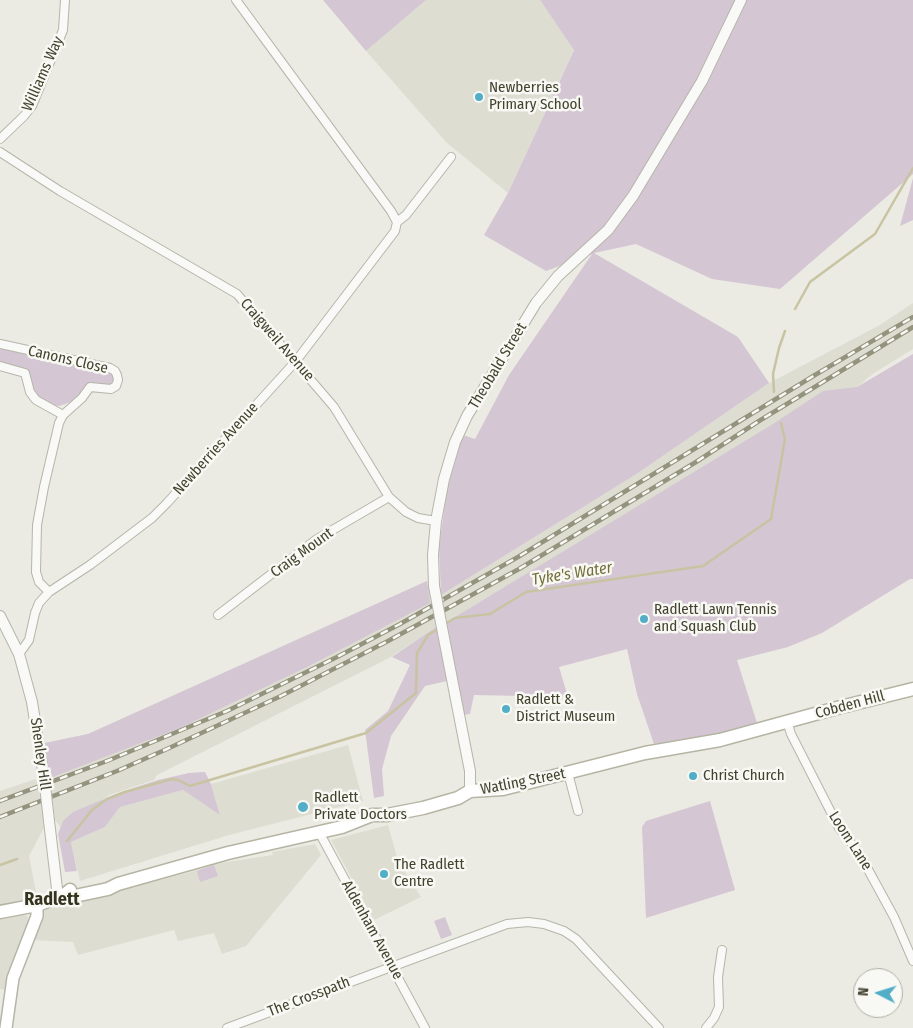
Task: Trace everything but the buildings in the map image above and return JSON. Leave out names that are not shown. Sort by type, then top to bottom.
[{"type":"main road","name":"Cobden Hill","points":[[787,721],[913,689]]},
{"type":"main road","name":"Watling Street","points":[[0,912],[37,905],[61,896],[70,890],[118,884],[228,853],[342,827],[372,815],[387,815],[449,801],[470,791],[503,789],[645,753],[720,740],[787,721]]},
{"type":"main road","points":[[6,1028],[14,978],[37,916],[37,905]]},
{"type":"street","name":"Williams Way","points":[[0,139],[32,106],[63,30],[65,0]]},
{"type":"street","points":[[236,0],[392,211],[397,222]]},
{"type":"street","name":"Theobald Street","points":[[470,791],[470,771],[434,586],[433,555],[436,521],[444,479],[455,442],[467,416],[536,303],[558,276],[608,230],[633,196],[702,80],[741,0]]},
{"type":"street","name":"Craigweil Avenue","points":[[0,152],[60,191],[237,294],[328,399],[346,425],[389,497],[406,512],[418,518],[436,521]]},
{"type":"street","name":"Newberries Avenue","points":[[19,654],[28,640],[39,603],[49,592],[90,564],[162,508],[296,361],[395,231],[397,222],[406,216],[450,157]]},
{"type":"street","name":"Canons Close","points":[[0,344],[110,368],[115,371],[118,380],[116,386],[111,389],[90,387],[82,398],[63,414],[36,400],[30,392],[25,373],[0,366]]},
{"type":"street","points":[[49,592],[40,582],[36,572],[37,525],[44,487],[59,423],[63,414]]},
{"type":"street","name":"Craig Mount","points":[[218,616],[317,539],[389,497]]},
{"type":"street","name":"Shenley Hill","points":[[0,616],[19,654],[32,702],[61,896]]},
{"type":"street","name":"Loom Lane","points":[[787,721],[791,734],[839,828],[859,853],[894,917],[913,961]]},
{"type":"street","points":[[568,773],[578,811]]},
{"type":"street","name":"Aldenham Avenue","points":[[319,832],[425,1028]]},
{"type":"street","name":"The Crosspath","points":[[227,1028],[507,924],[528,922],[544,924],[564,931],[576,939],[659,1028]]},
{"type":"street","points":[[706,1028],[714,1018],[718,1007],[718,977],[722,950]]},
{"type":"shaded area","points":[[323,0],[426,0],[366,51]]},
{"type":"shaded area","name":"Newberries Primary School","points":[[426,0],[540,0],[574,49],[508,193],[446,142],[366,51]]},
{"type":"shaded area","points":[[540,0],[913,0],[913,174],[780,289],[712,279],[636,244],[594,253],[738,337],[769,383],[635,475],[441,595],[439,547],[447,490],[463,435],[475,439],[509,375],[592,254],[546,271],[484,235],[508,193],[574,50]]},
{"type":"shaded area","points":[[913,178],[913,220],[900,226]]},
{"type":"shaded area","points":[[913,303],[913,349],[874,373],[857,387],[448,628],[441,595],[635,475],[769,383],[880,325]]},
{"type":"shaded area","points":[[0,347],[112,372],[115,377],[111,386],[93,384],[74,401],[59,406],[51,405],[39,398],[32,389],[28,370],[0,363]]},
{"type":"shaded area","points":[[913,354],[913,579],[910,579],[822,633],[788,647],[737,660],[757,723],[721,733],[654,744],[637,694],[627,649],[559,667],[568,697],[474,695],[470,714],[463,715],[447,622],[773,424],[823,391],[857,387]]},
{"type":"shaded area","points":[[427,581],[436,627],[391,657],[157,775],[154,780],[109,795],[89,810],[66,834],[55,820],[45,743],[88,734]]},
{"type":"shaded area","points":[[427,581],[430,603],[309,666],[180,728],[50,778],[45,743],[88,734]]},
{"type":"shaded area","points":[[436,627],[447,681],[425,686],[391,736],[382,769],[384,796],[374,798],[365,730],[388,711],[410,665],[392,657]]},
{"type":"shaded area","points":[[348,745],[363,801],[229,835],[80,881],[71,842],[105,827],[120,807],[183,790],[220,814],[211,784]]},
{"type":"shaded area","points":[[205,772],[211,784],[220,815],[183,790],[120,807],[105,827],[71,842],[77,871],[65,872],[58,834],[63,821],[73,812],[121,792],[158,780],[189,773]]},
{"type":"shaded area","points":[[36,779],[46,824],[29,856],[37,897],[0,907],[0,791]]},
{"type":"shaded area","points":[[710,801],[735,890],[646,918],[642,827],[646,821]]},
{"type":"shaded area","points":[[388,825],[398,861],[421,897],[374,920],[331,840]]},
{"type":"shaded area","points":[[315,844],[321,855],[246,946],[222,954],[214,933],[178,941],[174,930],[78,955],[73,942],[32,940],[43,910],[191,872],[214,864],[273,855],[272,852]]},
{"type":"shaded area","points":[[214,865],[218,876],[200,882],[197,871]]},
{"type":"shaded area","points":[[20,914],[27,916],[29,923],[5,990],[0,989],[0,919]]},
{"type":"shaded area","points":[[445,917],[452,935],[441,939],[434,921]]},
{"type":"waterway","name":"Tyke's Water","points":[[795,309],[810,282],[875,234],[913,168]]},
{"type":"waterway","name":"Tyke's Water","points":[[774,392],[773,374],[785,331]]},
{"type":"waterway","name":"Tyke's Water","points":[[445,624],[455,618],[490,614],[526,592],[703,566],[771,519],[785,439],[781,423]]},
{"type":"waterway","name":"Tyke's Water","points":[[67,841],[92,810],[107,799],[125,792],[172,779],[190,786],[366,733],[416,693],[417,653],[428,635],[438,629]]},
{"type":"waterway","name":"Tyke's Water","points":[[0,865],[17,859]]},
{"type":"railway","points":[[0,801],[107,761],[227,711],[400,624],[518,557],[913,317]]},
{"type":"railway","points":[[0,817],[117,771],[167,749],[281,696],[388,641],[519,569],[913,327]]},
{"type":"place","name":"Newberries Primary School","points":[[479,97]]},
{"type":"place","name":"Radlett Lawn Tennis and Squash Club","points":[[644,619]]},
{"type":"place","name":"Radlett & District Museum","points":[[506,709]]},
{"type":"place","name":"Christ Church","points":[[693,776]]},
{"type":"place","name":"Radlett Private Doctors","points":[[303,807]]},
{"type":"place","name":"The Radlett Centre","points":[[384,874]]},
{"type":"district","name":"Radlett","points":[[52,900]]}]
